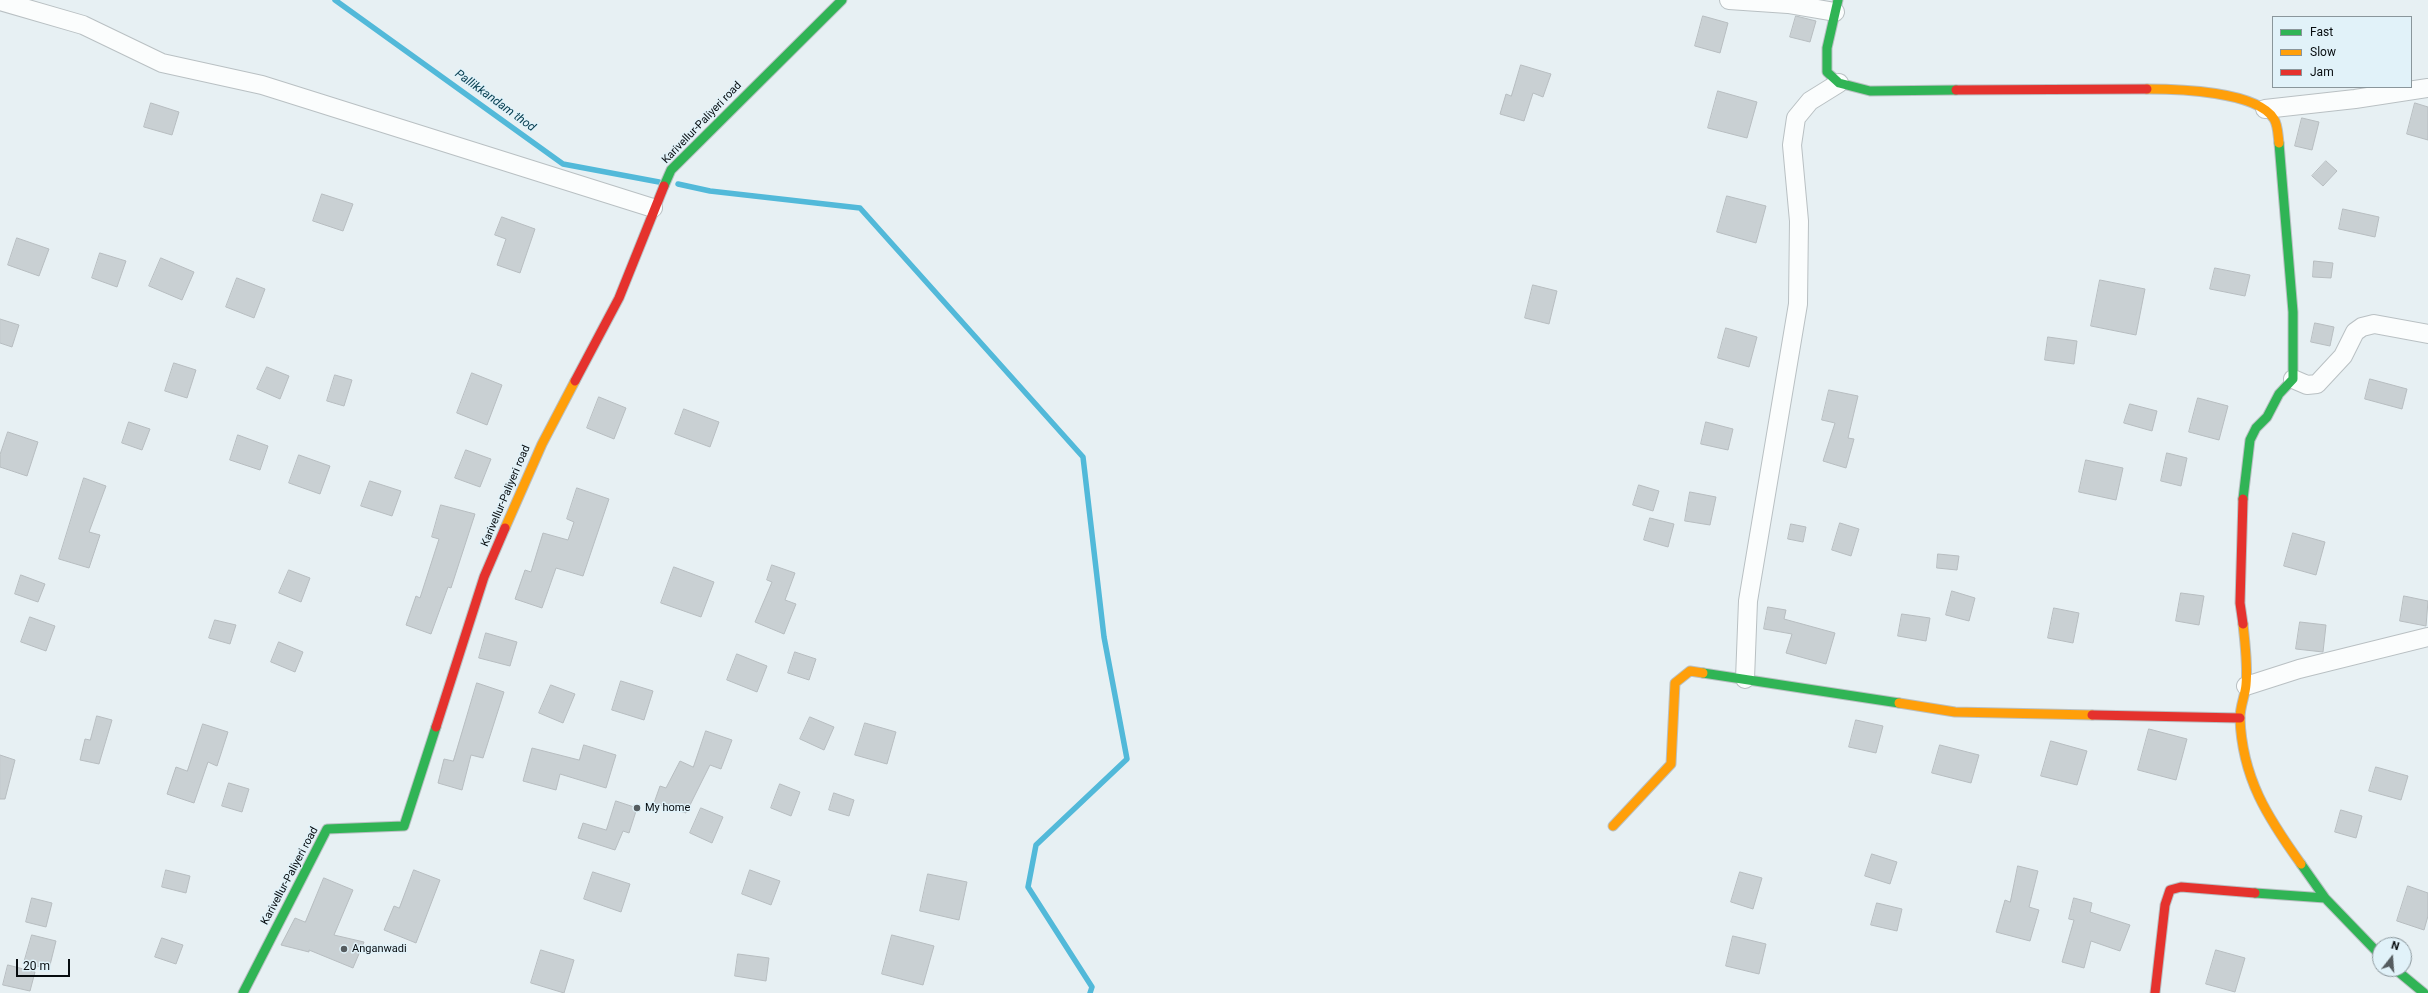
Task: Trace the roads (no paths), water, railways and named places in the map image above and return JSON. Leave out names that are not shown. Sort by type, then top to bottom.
[{"type":"street","name":"Karivellur-Paliyeri road","points":[[243,993],[327,829],[404,826],[484,577],[542,444],[619,298],[653,208],[671,170],[842,0]]},
{"type":"street","points":[[1729,0],[1837,6],[1827,48],[1827,72],[1839,83],[1870,91],[2177,89],[2241,99],[2266,109],[2276,120],[2280,148],[2293,312],[2293,379],[2279,394],[2267,417],[2256,428],[2250,440],[2243,499],[2241,595],[2246,686],[2241,704],[2240,718],[2244,750],[2257,797],[2274,827],[2325,898],[2372,947]]},
{"type":"street","points":[[0,1],[82,25],[162,63],[262,85],[653,208]]},
{"type":"street","points":[[1745,680],[1748,601],[1798,304],[1799,220],[1792,145],[1796,118],[1810,101],[1839,83]]},
{"type":"street","points":[[2266,109],[2356,99],[2428,88]]},
{"type":"street","points":[[2293,379],[2307,385],[2317,384],[2343,356],[2355,332],[2362,327],[2374,324],[2428,334]]},
{"type":"street","points":[[2246,686],[2299,669],[2428,637]]},
{"type":"street","points":[[1614,826],[1671,764],[1674,682],[1690,671],[1955,712],[2240,718]]},
{"type":"street","points":[[2155,993],[2165,905],[2170,890],[2181,887],[2325,898]]},
{"type":"street","points":[[2405,977],[2424,993]]},
{"type":"waterway","name":"Pallikkandam thod","points":[[335,0],[563,164],[659,182]]},
{"type":"waterway","points":[[678,184],[710,191],[860,208],[1083,457],[1104,637],[1127,759],[1036,845],[1028,887],[1092,987],[1090,993]]},
{"type":"place","name":"My home","points":[[637,808]]},
{"type":"place","name":"Anganwadi","points":[[344,949]]}]
